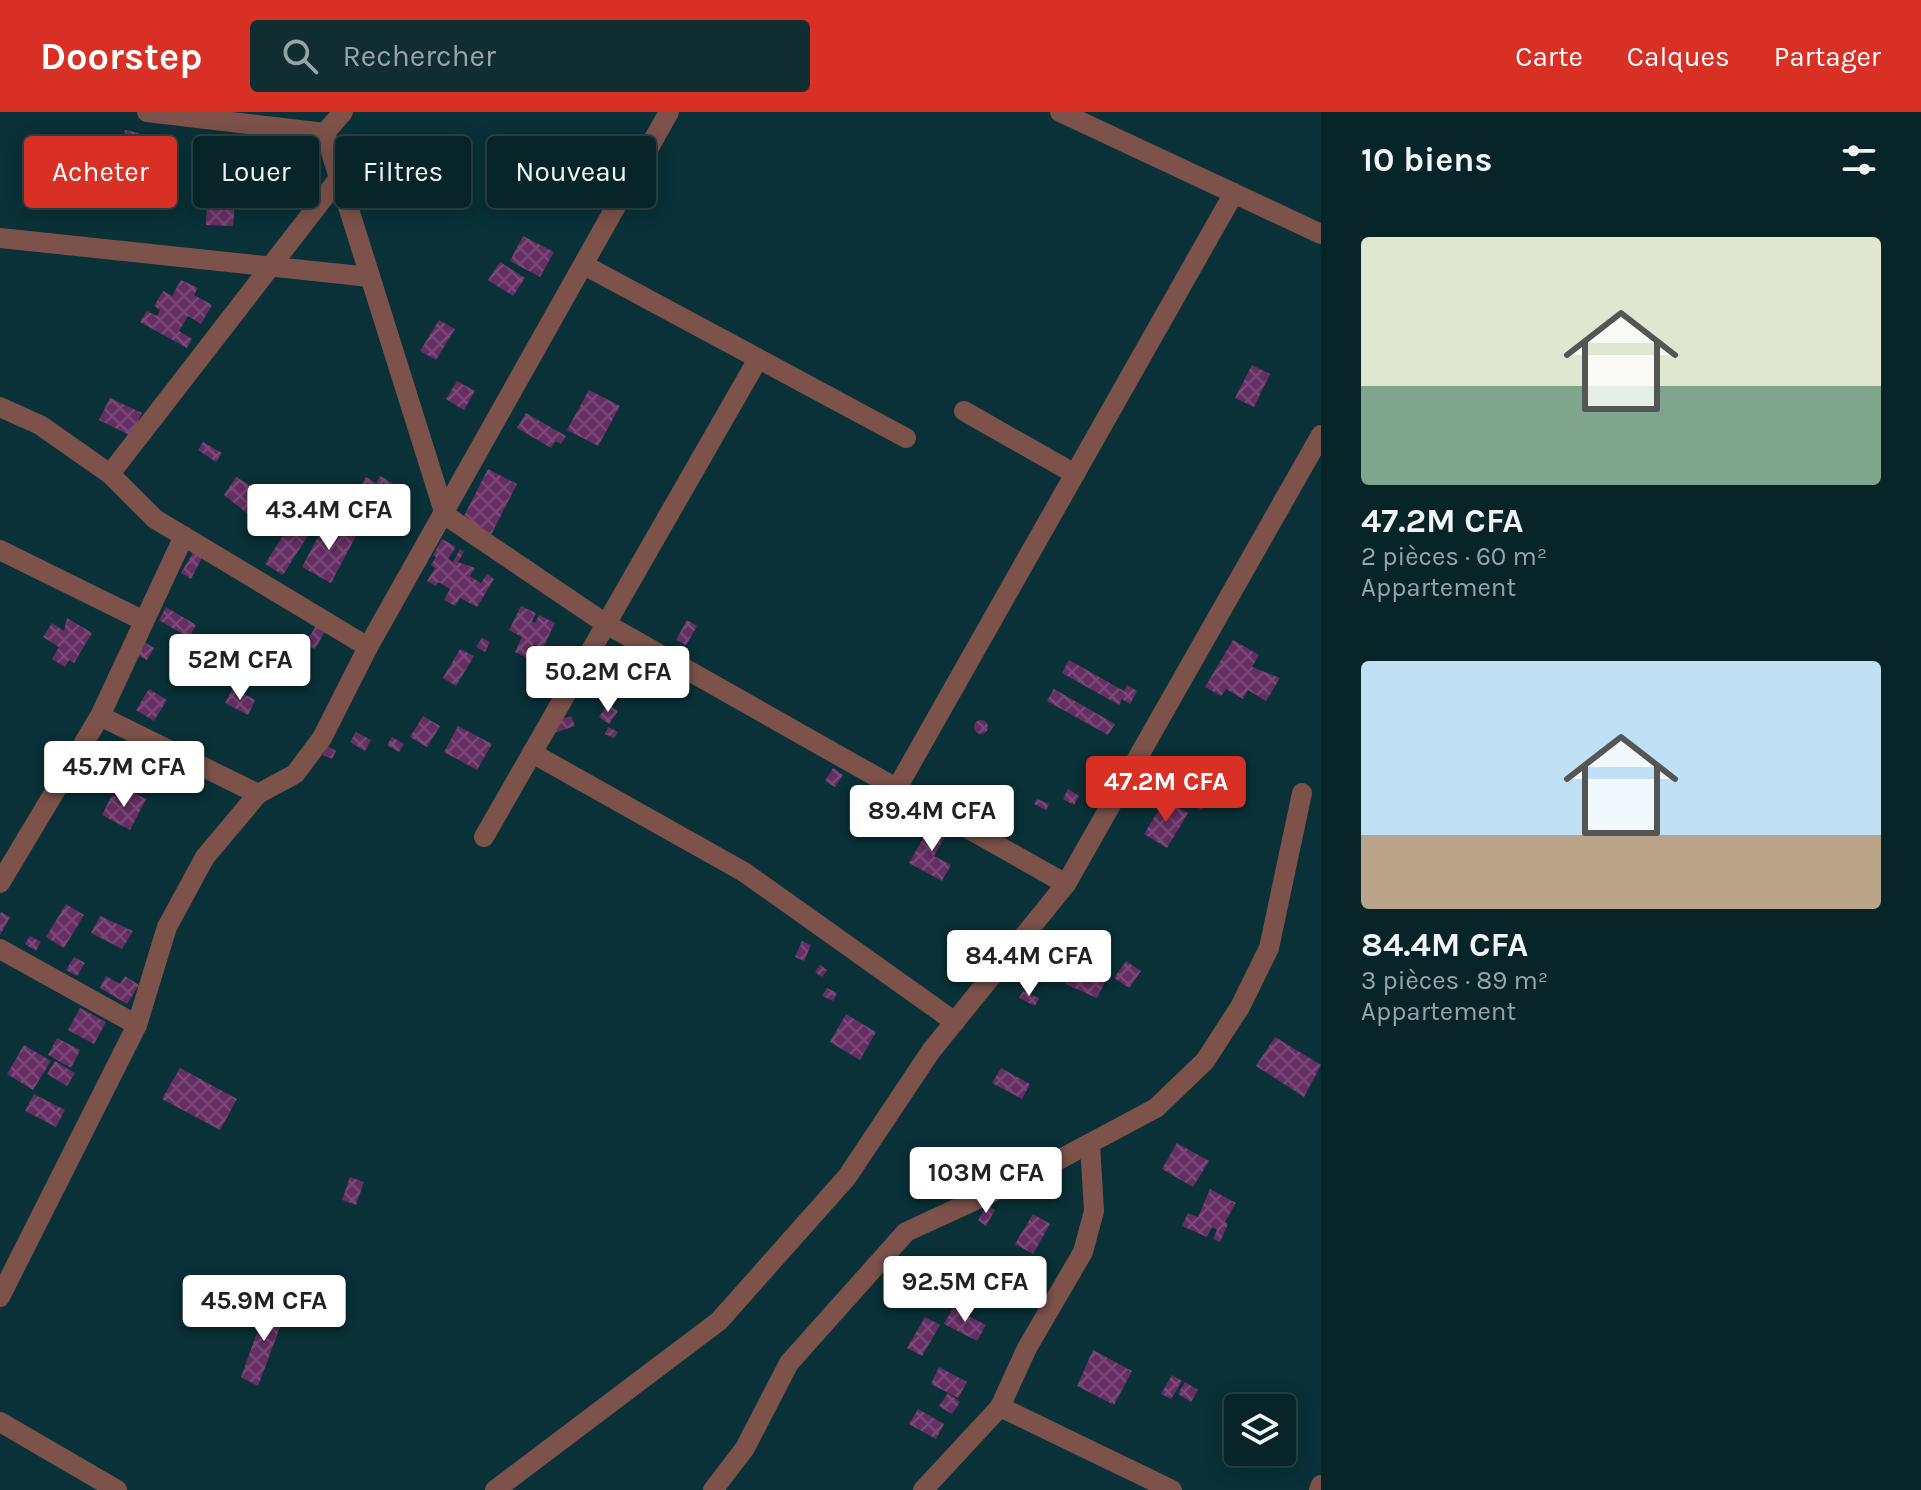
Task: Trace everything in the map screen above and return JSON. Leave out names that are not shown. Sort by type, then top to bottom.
[{"type":"street","points":[[147,112],[325,133]]},
{"type":"street","points":[[325,133],[343,112]]},
{"type":"street","points":[[0,1297],[137,1025],[167,927],[205,857],[258,794],[295,774],[322,738],[368,647],[669,112]]},
{"type":"street","points":[[1060,112],[1321,234]]},
{"type":"street","points":[[325,133],[335,165]]},
{"type":"street","points":[[110,474],[335,183]]},
{"type":"street","points":[[897,788],[1234,193]]},
{"type":"street","points":[[348,208],[445,515],[606,624],[1066,884]]},
{"type":"street","points":[[0,238],[370,277]]},
{"type":"street","points":[[584,265],[906,438]]},
{"type":"street","points":[[484,837],[758,359]]},
{"type":"street","points":[[964,411],[1075,474]]},
{"type":"street","points":[[4,415],[40,425],[110,474],[155,519],[368,647]]},
{"type":"street","points":[[495,1490],[719,1321],[847,1177],[955,1022],[1066,884],[1321,435]]},
{"type":"street","points":[[0,883],[100,716],[184,536]]},
{"type":"street","points":[[0,550],[144,621]]},
{"type":"street","points":[[100,716],[258,794]]},
{"type":"street","points":[[532,753],[744,872],[955,1022]]},
{"type":"street","points":[[713,1490],[745,1448],[789,1363],[906,1232],[1090,1144],[1156,1108],[1205,1061],[1240,1007],[1269,948],[1302,793]]},
{"type":"street","points":[[0,949],[137,1025]]},
{"type":"street","points":[[923,1490],[1000,1407],[1027,1348],[1083,1252],[1094,1211],[1090,1144]]},
{"type":"street","points":[[1000,1407],[1172,1490]]},
{"type":"street","points":[[0,1422],[117,1490]]},
{"type":"building","points":[[125,130],[139,133],[138,136],[124,136]]},
{"type":"building","points":[[207,208],[235,208],[233,226],[206,225]]},
{"type":"building","points":[[523,236],[554,252],[540,277],[510,261]]},
{"type":"building","points":[[500,262],[525,278],[513,296],[488,280]]},
{"type":"building","points":[[181,280],[198,288],[194,295],[212,305],[201,324],[188,316],[179,331],[192,339],[187,348],[140,322],[147,311],[157,316],[160,310],[154,306],[163,291],[172,296]]},
{"type":"building","points":[[439,320],[455,329],[436,360],[420,351]]},
{"type":"building","points":[[1252,365],[1270,374],[1254,407],[1235,398]]},
{"type":"building","points":[[457,381],[475,391],[464,410],[446,399]]},
{"type":"building","points":[[589,390],[620,406],[598,446],[567,430]]},
{"type":"building","points":[[110,398],[142,413],[131,436],[99,420]]},
{"type":"building","points":[[526,413],[566,436],[561,444],[555,441],[551,448],[517,428]]},
{"type":"building","points":[[203,442],[222,453],[216,462],[198,450]]},
{"type":"building","points":[[488,469],[517,484],[491,535],[462,520]]},
{"type":"building","points":[[380,476],[401,488],[378,529],[346,512],[366,477],[376,483]]},
{"type":"building","points":[[236,477],[274,500],[262,520],[253,518],[224,495]]},
{"type":"building","points":[[327,520],[356,536],[331,583],[302,567]]},
{"type":"building","points":[[292,521],[310,532],[283,575],[265,564]]},
{"type":"building","points":[[442,539],[456,547],[448,559],[453,562],[460,549],[464,552],[458,562],[475,568],[470,576],[481,583],[487,574],[494,579],[477,607],[460,598],[455,606],[444,600],[450,589],[438,582],[436,586],[427,581],[435,568],[431,565],[436,557],[433,555]]},
{"type":"building","points":[[194,551],[203,556],[191,579],[181,573]]},
{"type":"building","points":[[521,606],[536,613],[532,621],[535,623],[539,615],[555,623],[543,648],[534,644],[527,658],[515,652],[522,637],[509,630]]},
{"type":"building","points":[[166,607],[196,625],[189,638],[159,620]]},
{"type":"building","points":[[67,618],[92,633],[74,663],[69,660],[65,667],[52,659],[59,647],[43,637],[52,623],[64,631]]},
{"type":"building","points":[[687,620],[697,626],[686,645],[676,640]]},
{"type":"building","points":[[316,626],[325,631],[315,649],[305,644]]},
{"type":"building","points":[[178,637],[190,646],[186,651],[174,643]]},
{"type":"building","points":[[482,638],[490,642],[485,652],[476,647]]},
{"type":"building","points":[[141,640],[154,648],[147,660],[133,652]]},
{"type":"building","points":[[1233,640],[1259,655],[1252,667],[1280,678],[1266,701],[1248,690],[1243,699],[1226,689],[1221,696],[1205,687]]},
{"type":"building","points":[[239,645],[257,658],[246,674],[233,666],[237,661],[231,657]]},
{"type":"building","points":[[460,649],[474,656],[456,686],[443,678]]},
{"type":"building","points":[[1069,660],[1124,691],[1127,685],[1137,691],[1130,704],[1122,699],[1119,705],[1062,673]]},
{"type":"building","points":[[588,669],[596,675],[590,684],[582,677]]},
{"type":"building","points":[[233,688],[255,700],[248,715],[225,703]]},
{"type":"building","points":[[149,689],[167,700],[154,721],[136,710]]},
{"type":"building","points":[[1054,689],[1115,724],[1108,735],[1047,701]]},
{"type":"building","points":[[608,704],[618,711],[609,724],[599,717]]},
{"type":"building","points":[[423,716],[440,726],[427,747],[410,737]]},
{"type":"building","points":[[571,716],[575,726],[551,734],[548,723]]},
{"type":"building","points":[[981,720],[988,727],[981,734],[974,727]]},
{"type":"building","points":[[458,726],[492,744],[477,770],[444,752]]},
{"type":"building","points":[[608,727],[618,732],[614,738],[605,734]]},
{"type":"building","points":[[356,732],[371,740],[365,751],[350,742]]},
{"type":"building","points":[[392,737],[404,744],[399,752],[387,745]]},
{"type":"building","points":[[327,746],[336,751],[332,759],[323,755]]},
{"type":"building","points":[[1181,765],[1216,782],[1202,810],[1167,792]]},
{"type":"building","points":[[833,768],[843,775],[835,787],[825,781]]},
{"type":"building","points":[[862,785],[871,790],[865,799],[857,794]]},
{"type":"building","points":[[1068,789],[1079,796],[1074,805],[1063,799]]},
{"type":"building","points":[[128,790],[146,799],[130,830],[102,815],[112,795],[122,800]]},
{"type":"building","points":[[1037,799],[1049,804],[1046,810],[1034,804]]},
{"type":"building","points":[[1165,800],[1188,813],[1167,848],[1144,834]]},
{"type":"building","points":[[933,821],[949,830],[934,856],[951,865],[942,881],[909,863]]},
{"type":"building","points":[[66,904],[84,915],[64,948],[46,937]]},
{"type":"building","points":[[0,914],[10,917],[0,935]]},
{"type":"building","points":[[100,916],[133,931],[122,949],[91,933]]},
{"type":"building","points":[[30,936],[41,942],[36,951],[25,944]]},
{"type":"building","points":[[802,941],[811,945],[804,961],[795,957]]},
{"type":"building","points":[[74,957],[85,963],[77,976],[66,970]]},
{"type":"building","points":[[1126,961],[1141,971],[1129,988],[1114,978]]},
{"type":"building","points":[[820,965],[827,970],[822,977],[815,972]]},
{"type":"building","points":[[1073,967],[1105,982],[1097,998],[1065,984]]},
{"type":"building","points":[[106,976],[120,984],[125,976],[139,985],[127,1004],[100,988]]},
{"type":"building","points":[[827,988],[837,993],[833,1001],[822,996]]},
{"type":"building","points":[[1023,991],[1039,998],[1035,1006],[1019,998]]},
{"type":"building","points":[[80,1008],[106,1022],[94,1044],[68,1030]]},
{"type":"building","points":[[846,1014],[876,1032],[860,1060],[830,1042]]},
{"type":"building","points":[[1275,1037],[1321,1065],[1304,1097],[1256,1066]]},
{"type":"building","points":[[57,1038],[80,1050],[71,1068],[48,1055]]},
{"type":"building","points":[[24,1045],[51,1061],[33,1090],[7,1074]]},
{"type":"building","points":[[55,1061],[75,1073],[67,1086],[47,1074]]},
{"type":"building","points":[[180,1068],[237,1099],[220,1130],[162,1099]]},
{"type":"building","points":[[1001,1068],[1030,1084],[1022,1099],[992,1083]]},
{"type":"building","points":[[34,1094],[65,1110],[56,1127],[25,1111]]},
{"type":"building","points":[[1177,1143],[1209,1161],[1193,1187],[1162,1169]]},
{"type":"building","points":[[350,1177],[364,1182],[356,1205],[342,1200]]},
{"type":"building","points":[[1210,1189],[1236,1203],[1225,1222],[1228,1224],[1220,1242],[1213,1239],[1217,1230],[1212,1227],[1207,1237],[1182,1226],[1188,1213],[1198,1217]]},
{"type":"building","points":[[987,1205],[995,1210],[986,1226],[978,1220]]},
{"type":"building","points":[[1033,1214],[1050,1224],[1033,1254],[1015,1244]]},
{"type":"building","points":[[267,1305],[288,1306],[258,1386],[241,1377]]},
{"type":"building","points":[[953,1308],[986,1325],[977,1341],[944,1324]]},
{"type":"building","points":[[925,1317],[940,1325],[922,1356],[907,1348]]},
{"type":"building","points":[[1093,1350],[1132,1371],[1114,1405],[1077,1386]]},
{"type":"building","points":[[939,1367],[967,1382],[958,1398],[931,1384]]},
{"type":"building","points":[[1172,1375],[1182,1381],[1171,1399],[1161,1394]]},
{"type":"building","points":[[1185,1382],[1198,1390],[1191,1402],[1178,1394]]},
{"type":"building","points":[[948,1393],[960,1402],[952,1414],[939,1406]]},
{"type":"building","points":[[918,1409],[944,1424],[936,1439],[909,1424]]}]
